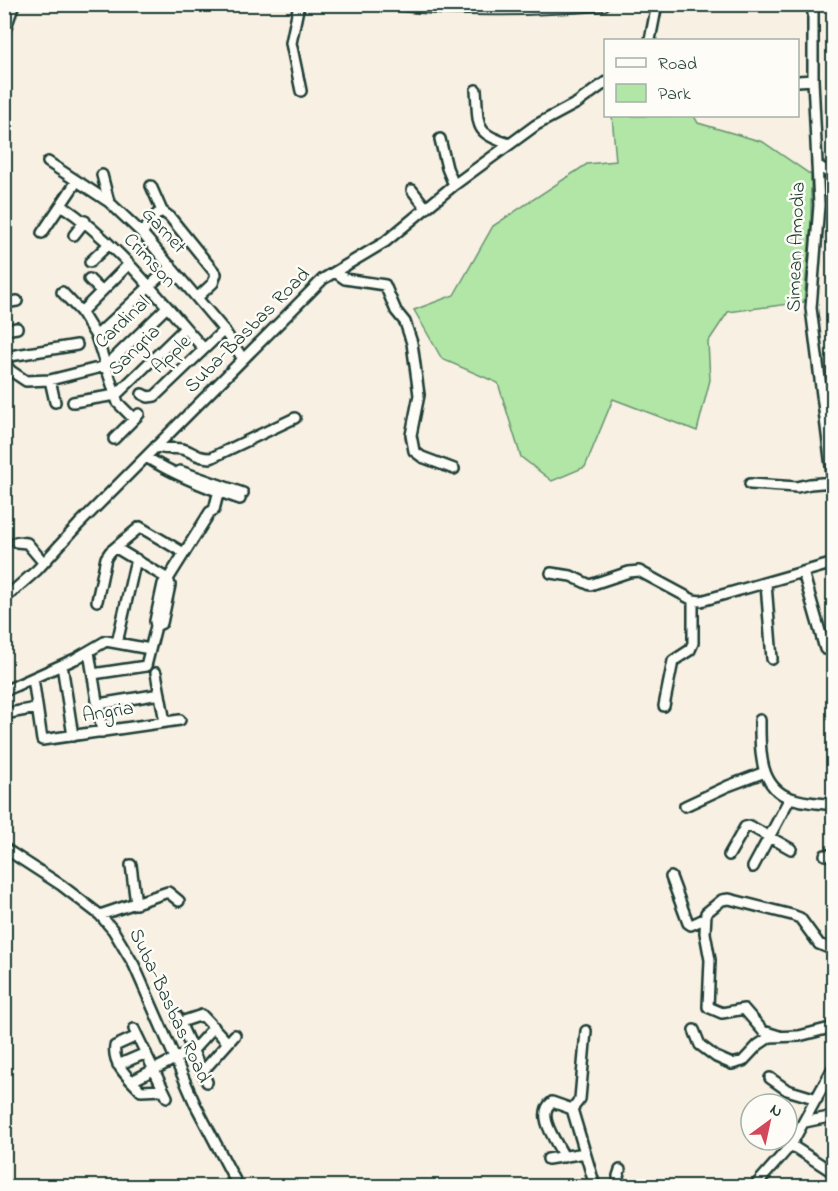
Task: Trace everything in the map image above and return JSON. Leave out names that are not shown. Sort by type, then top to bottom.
[{"type":"main road","points":[[397,4],[474,10],[603,4]]},
{"type":"street","points":[[4,33],[14,4]]},
{"type":"street","points":[[298,4],[291,43],[301,91]]},
{"type":"street","points":[[650,39],[657,4]]},
{"type":"street","name":"Simean Amodia","points":[[813,4],[818,223],[811,308],[834,490]]},
{"type":"street","points":[[799,81],[813,80]]},
{"type":"street","name":"Suba-Basbas Road","points":[[4,599],[44,562],[323,279],[385,242],[454,185],[536,125],[576,103],[604,83]]},
{"type":"street","points":[[476,90],[478,124],[488,138],[510,144]]},
{"type":"street","points":[[440,140],[454,185]]},
{"type":"street","name":"Garnet","points":[[48,162],[110,202],[142,233],[198,297],[234,343],[234,347],[245,357]]},
{"type":"street","points":[[818,165],[834,176]]},
{"type":"street","points":[[102,175],[110,202]]},
{"type":"street","points":[[42,233],[77,181]]},
{"type":"street","points":[[151,186],[162,211],[170,217],[216,274],[213,283],[198,297]]},
{"type":"street","points":[[412,190],[426,208]]},
{"type":"street","name":"Crimson","points":[[61,205],[85,221],[129,264],[204,349]]},
{"type":"street","points":[[142,233],[162,211]]},
{"type":"street","points":[[74,235],[85,221]]},
{"type":"street","points":[[90,262],[109,244]]},
{"type":"street","points":[[81,312],[129,264]]},
{"type":"street","points":[[96,336],[171,266]]},
{"type":"street","points":[[335,272],[345,279],[385,285],[396,311],[405,322],[412,343],[419,395],[411,435],[414,451],[422,457],[454,469]]},
{"type":"street","points":[[89,279],[101,291]]},
{"type":"street","points":[[62,292],[81,312],[96,336],[118,403],[137,417],[114,439]]},
{"type":"street","points":[[4,303],[17,301]]},
{"type":"street","name":"Cardinal","points":[[4,363],[26,381],[50,380],[106,366],[167,307]]},
{"type":"street","points":[[4,330],[17,328]]},
{"type":"street","name":"Sangria","points":[[73,402],[116,395],[185,328]]},
{"type":"street","name":"Apple","points":[[142,394],[148,397],[155,396],[224,330]]},
{"type":"street","points":[[4,357],[77,345]]},
{"type":"street","points":[[50,380],[55,402]]},
{"type":"street","points":[[151,452],[183,449],[196,457],[211,458],[295,418]]},
{"type":"street","points":[[151,452],[171,473],[218,492],[242,496]]},
{"type":"street","points":[[750,484],[797,487],[833,482]]},
{"type":"street","points":[[93,674],[146,666],[163,584],[210,512],[209,507],[218,492]]},
{"type":"street","points":[[97,601],[105,558],[140,526],[184,554]]},
{"type":"street","points":[[16,542],[27,543],[44,562]]},
{"type":"street","points":[[116,548],[168,579]]},
{"type":"street","points":[[117,643],[136,559]]},
{"type":"street","points":[[551,573],[571,576],[590,585],[639,571],[693,600],[701,601],[834,563]]},
{"type":"street","points":[[803,572],[825,648]]},
{"type":"street","points":[[766,584],[772,659]]},
{"type":"street","points":[[664,706],[673,661],[690,650],[693,643],[693,600]]},
{"type":"street","points":[[4,691],[62,665],[106,641],[150,649]]},
{"type":"street","points":[[88,652],[99,704],[102,732]]},
{"type":"street","points":[[62,665],[73,736]]},
{"type":"street","points":[[156,673],[165,722]]},
{"type":"street","points":[[4,714],[37,708],[33,678]]},
{"type":"street","points":[[99,704],[160,694]]},
{"type":"street","name":"Angria","points":[[37,708],[42,740],[180,720]]},
{"type":"street","points":[[760,720],[761,760],[775,789],[790,798],[834,805]]},
{"type":"street","points":[[685,806],[765,772]]},
{"type":"street","points":[[753,867],[790,798]]},
{"type":"street","points":[[729,855],[745,827],[753,826],[791,849]]},
{"type":"street","name":"Suba-Basbas Road","points":[[4,848],[100,915],[113,930],[134,965],[175,1060],[238,1186]]},
{"type":"street","points":[[131,865],[136,904]]},
{"type":"street","points":[[671,877],[688,923],[691,925],[704,919]]},
{"type":"street","points":[[100,915],[168,892],[179,901]]},
{"type":"street","points":[[779,1036],[763,1031],[744,1009],[722,1013],[708,1008],[710,960],[704,919],[706,913],[722,900],[734,900],[800,918],[819,944],[834,950]]},
{"type":"street","points":[[207,1082],[179,1019],[202,1015],[228,1043]]},
{"type":"street","points":[[694,1030],[700,1044],[716,1057],[732,1064],[743,1061],[765,1040],[779,1036],[799,1036],[834,1027]]},
{"type":"street","points":[[132,1081],[194,1049],[214,1028]]},
{"type":"street","points":[[572,1109],[580,1099],[586,1030]]},
{"type":"street","points":[[135,1032],[146,1053],[165,1094],[141,1091],[118,1065],[114,1054],[115,1046],[135,1032]]},
{"type":"street","points":[[203,1071],[235,1035]]},
{"type":"street","points":[[118,1065],[146,1053]]},
{"type":"street","points":[[799,1131],[834,1066]]},
{"type":"street","points":[[770,1078],[788,1090],[817,1099]]},
{"type":"street","points":[[564,1157],[546,1122],[546,1108],[552,1102],[572,1109]]},
{"type":"street","points":[[572,1109],[595,1186]]},
{"type":"street","points":[[805,1122],[834,1116]]},
{"type":"street","points":[[799,1149],[834,1173]]},
{"type":"street","points":[[755,1186],[784,1152]]},
{"type":"street","points":[[548,1159],[585,1153]]},
{"type":"street","points":[[619,1186],[620,1170]]},
{"type":"green space","points":[[612,117],[695,117],[698,123],[763,142],[811,175],[811,222],[804,302],[728,312],[708,342],[710,380],[697,431],[613,399],[585,467],[552,481],[521,457],[498,383],[442,359],[414,310],[454,295],[493,226],[587,164],[616,161]]}]
